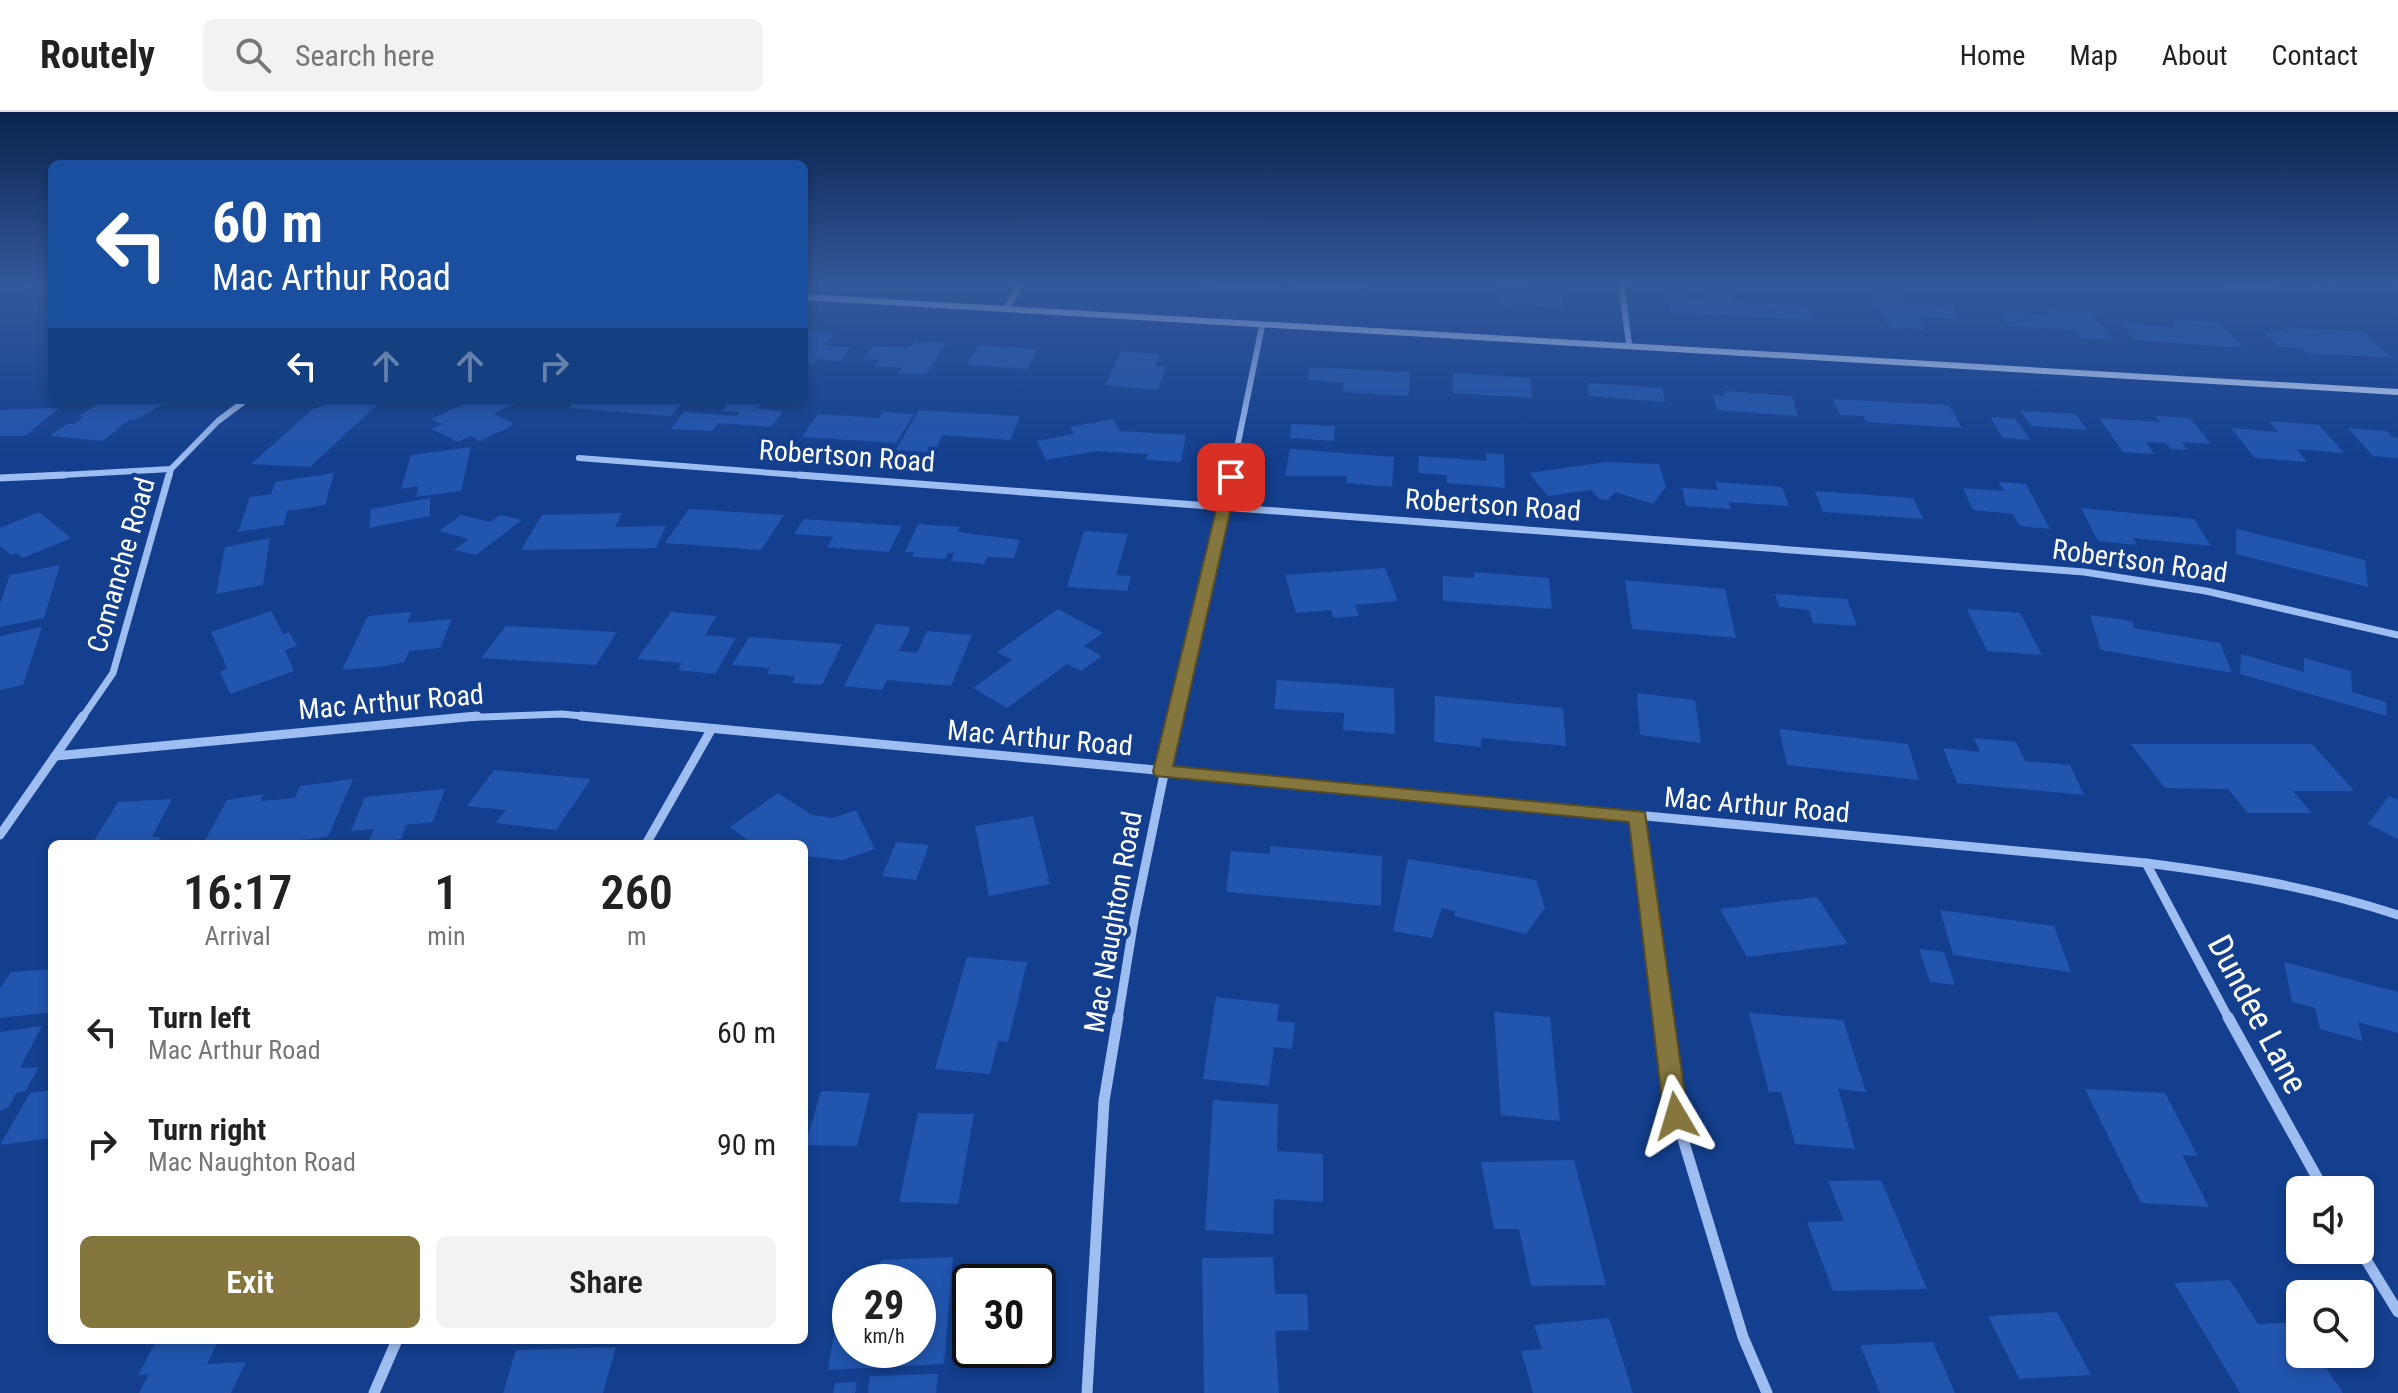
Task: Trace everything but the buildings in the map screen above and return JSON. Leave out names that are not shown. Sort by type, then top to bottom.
[{"type":"main road","points":[[1584,342],[2398,392]]},
{"type":"street","name":"Mac Naughton Road","points":[[1087,1393],[1104,1101],[1134,920],[1163,772],[1225,507],[1259,342]]},
{"type":"street","name":"Comanche Road","points":[[0,835],[113,673],[171,469],[218,421],[241,404]]},
{"type":"street","name":"Robertson Road","points":[[579,458],[2084,572],[2206,591],[2398,635]]},
{"type":"street","points":[[0,478],[171,469]]},
{"type":"street","name":"Mac Arthur Road","points":[[55,756],[485,715],[562,714],[2146,863],[2284,884],[2398,915]]},
{"type":"street","points":[[648,840],[711,730]]},
{"type":"street","points":[[1638,816],[1676,1116],[1743,1337],[1767,1393]]},
{"type":"street","name":"Dundee Lane","points":[[2146,863],[2315,1176]]},
{"type":"street","points":[[2369,1264],[2398,1312]]},
{"type":"street","points":[[374,1393],[395,1344]]},
{"type":"route","points":[[1231,477],[1163,772],[1638,816],[1676,1116]]}]
